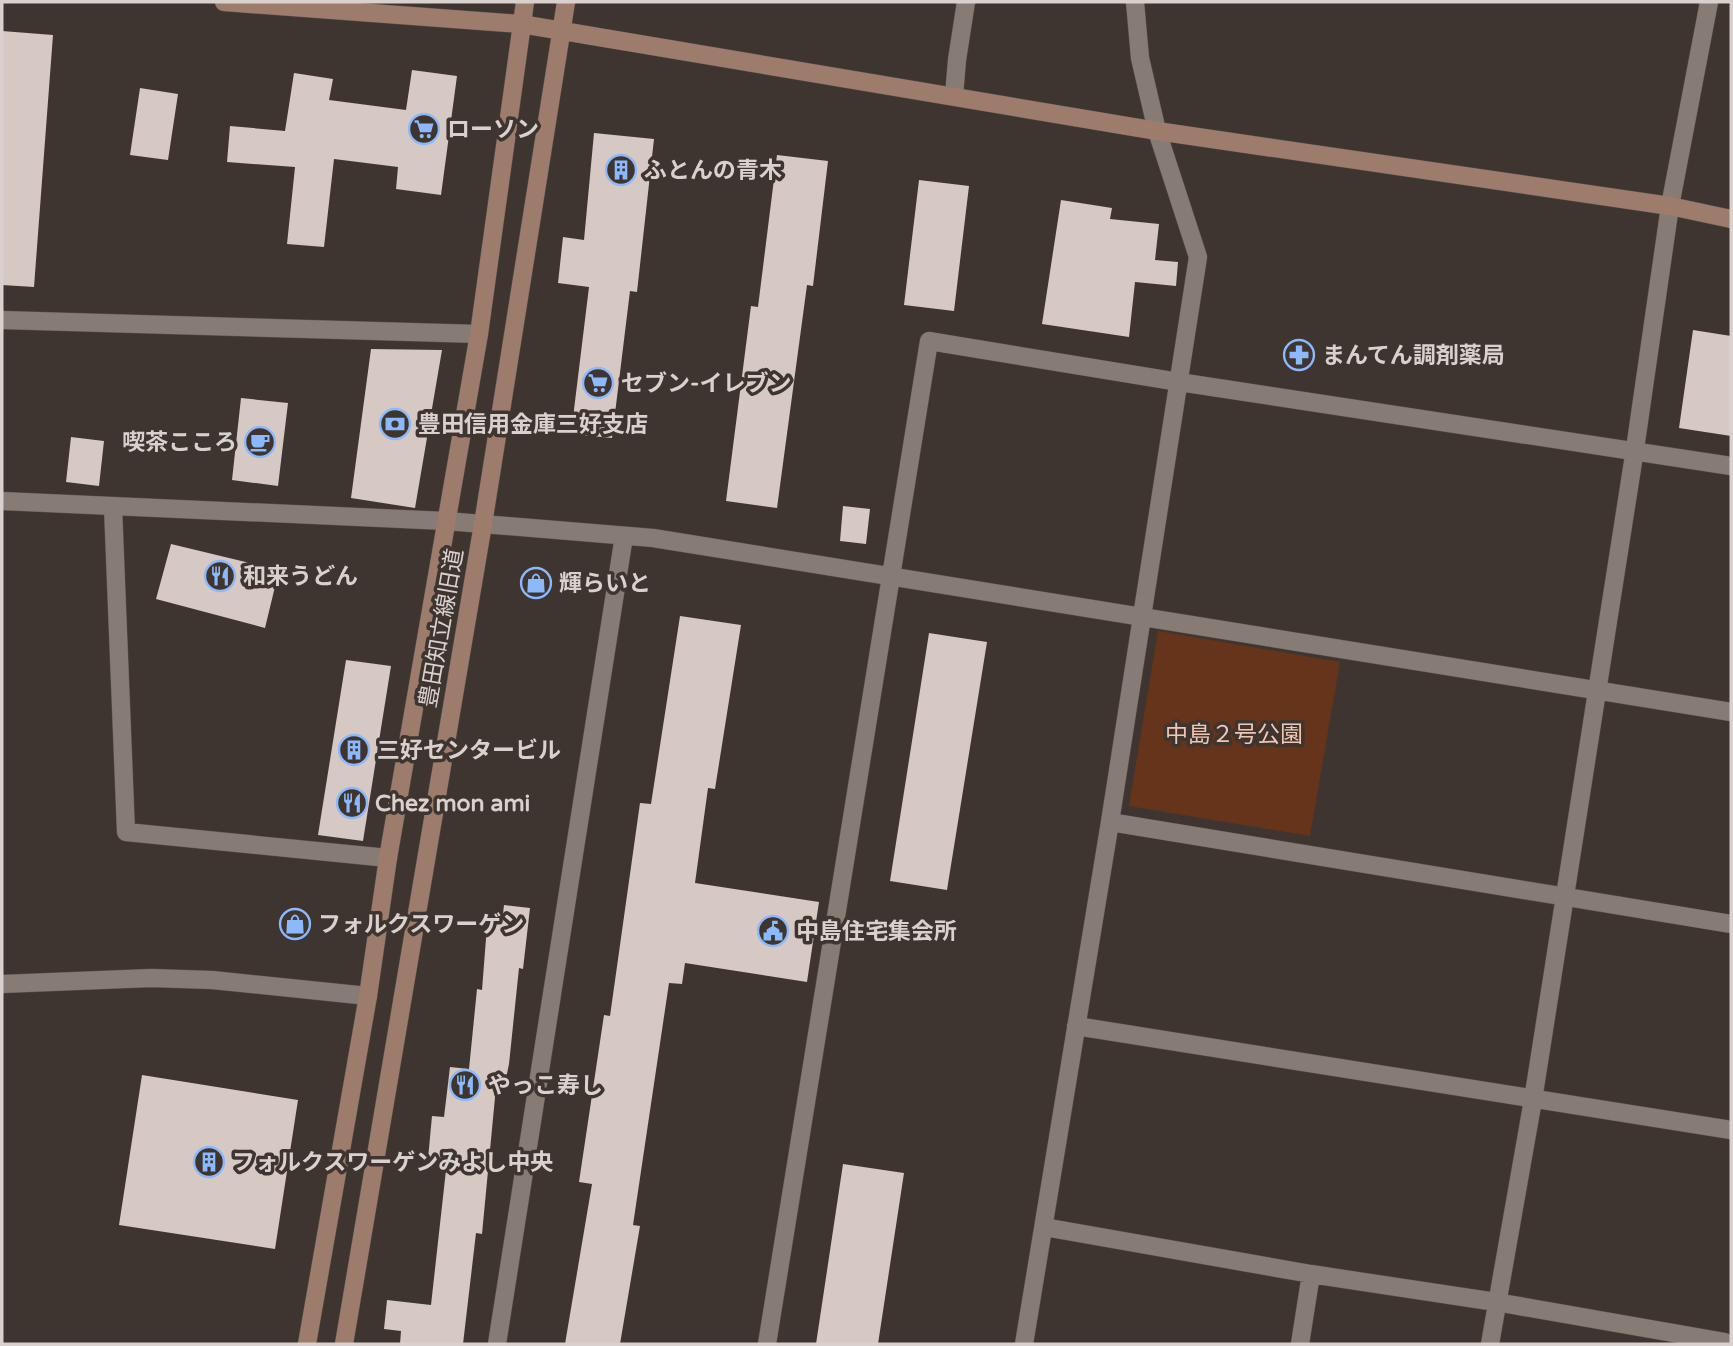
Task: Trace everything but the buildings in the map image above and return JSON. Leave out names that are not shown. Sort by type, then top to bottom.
[{"type":"street","points":[[224,2],[521,24],[1157,131],[1670,206],[1731,219]]},
{"type":"street","name":"豊田知立線旧道","points":[[307,1344],[479,334],[525,2]]},
{"type":"street","name":"豊田知立線旧道","points":[[344,1344],[483,524],[566,2]]},
{"type":"street","points":[[954,96],[966,2]]},
{"type":"street","points":[[1024,1344],[1110,822],[1198,257],[1157,131],[1140,58],[1135,2]]},
{"type":"street","points":[[1490,1344],[1533,1100],[1635,449],[1670,206],[1709,2]]},
{"type":"street","points":[[2,320],[479,334]]},
{"type":"street","points":[[767,1344],[929,341],[1731,466]]},
{"type":"street","points":[[2,501],[483,524],[653,538],[1731,712]]},
{"type":"street","points":[[113,507],[126,832],[388,858]]},
{"type":"street","points":[[497,1344],[624,536]]},
{"type":"street","points":[[1110,822],[1731,924]]},
{"type":"street","points":[[2,984],[151,978],[212,980],[368,996]]},
{"type":"street","points":[[1076,1026],[1533,1100],[1731,1129]]},
{"type":"street","points":[[1044,1227],[1725,1342]]},
{"type":"street","points":[[1300,1344],[1311,1274]]},
{"type":"green space","name":"中島２号公園","points":[[1158,631],[1340,662],[1310,836],[1129,806]]},
{"type":"place","name":"ローソン","points":[[424,129]]},
{"type":"place","name":"ふとんの青木","points":[[621,170]]},
{"type":"place","name":"まんてん調剤薬局","points":[[1299,355]]},
{"type":"place","name":"セブン-イレブン","points":[[598,383]]},
{"type":"place","name":"豊田信用金庫三好支店","points":[[395,424]]},
{"type":"place","name":"喫茶こころ","points":[[260,442]]},
{"type":"place","name":"和来うどん","points":[[220,576]]},
{"type":"place","name":"輝らいと","points":[[536,583]]},
{"type":"place","name":"三好センタービル","points":[[354,750]]},
{"type":"place","name":"Chez mon ami","points":[[352,803]]},
{"type":"place","name":"フォルクスワーゲン","points":[[295,924]]},
{"type":"place","name":"中島住宅集会所","points":[[773,931]]},
{"type":"place","name":"やっこ寿し","points":[[465,1085]]},
{"type":"place","name":"フォルクスワーゲンみよし中央","points":[[209,1162]]}]
